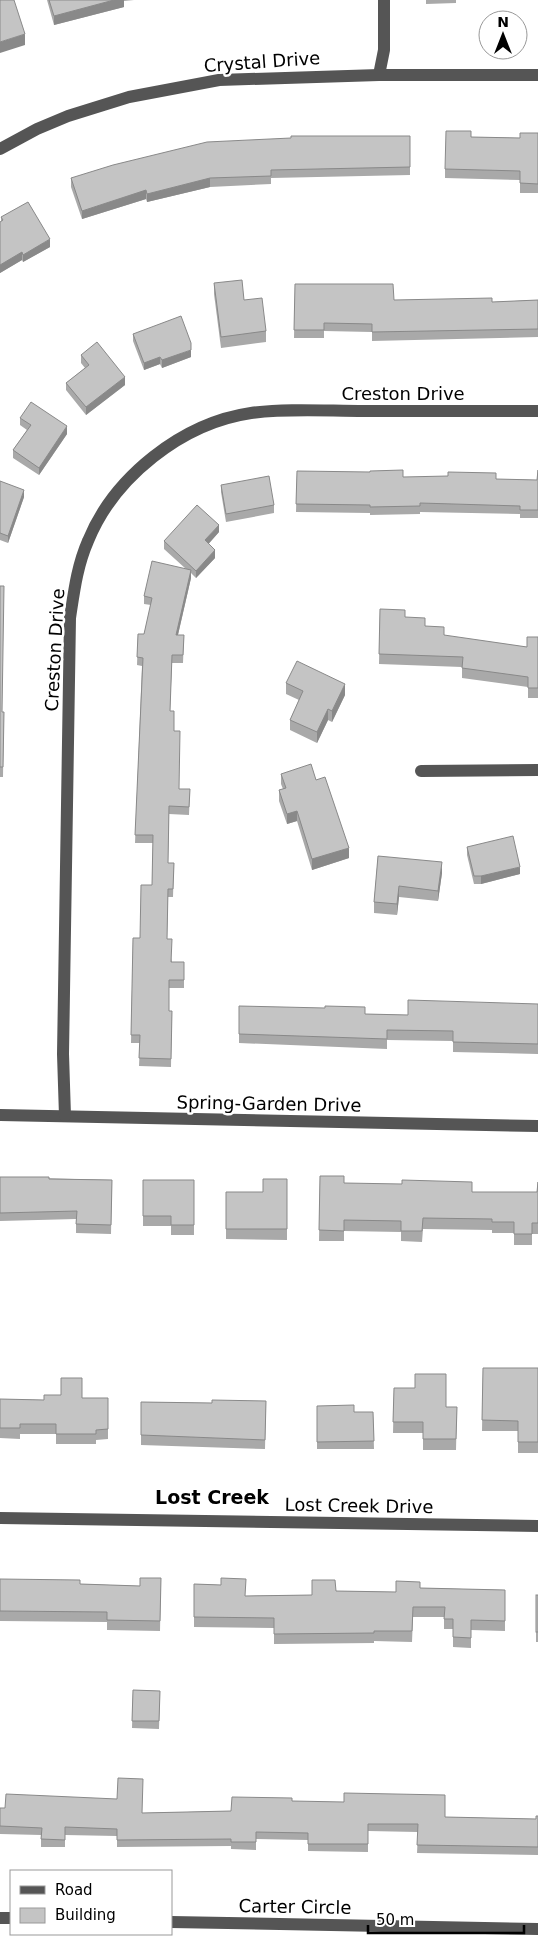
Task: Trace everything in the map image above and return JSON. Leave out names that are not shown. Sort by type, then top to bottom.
[{"type":"street","points":[[379,75],[384,50],[384,0]]},
{"type":"street","name":"Crystal Drive","points":[[0,149],[37,129],[68,116],[129,97],[219,80],[266,77],[379,75],[538,75]]},
{"type":"street","name":"Creston Drive","points":[[65,1116],[63,1054],[70,618],[77,576],[87,542],[98,518],[119,489],[160,451],[198,430],[234,417],[279,411],[538,411]]},
{"type":"street","points":[[421,770],[538,770]]},
{"type":"street","name":"Spring-Garden Drive","points":[[0,1115],[164,1120],[538,1126]]},
{"type":"street","name":"Lost Creek Drive","points":[[0,1518],[538,1526]]},
{"type":"street","name":"Carter Circle","points":[[172,1922],[538,1929]]},
{"type":"building","points":[[0,0],[14,0],[25,34],[0,42]]},
{"type":"building","points":[[49,0],[114,0],[54,16]]},
{"type":"building","points":[[446,131],[471,131],[471,137],[520,138],[520,133],[538,133],[538,184],[520,183],[520,171],[445,169]]},
{"type":"building","points":[[291,136],[410,136],[410,167],[271,170],[271,176],[210,178],[147,194],[146,190],[82,211],[71,178],[113,165],[207,142],[291,138]]},
{"type":"building","points":[[28,202],[50,239],[23,255],[22,252],[0,265],[0,222],[3,220],[1,217]]},
{"type":"building","points":[[242,280],[244,300],[262,298],[266,331],[221,337],[214,283]]},
{"type":"building","points":[[295,284],[393,284],[394,300],[492,298],[492,302],[538,300],[538,329],[372,332],[372,324],[324,323],[324,330],[294,330]]},
{"type":"building","points":[[181,316],[191,343],[191,350],[162,360],[160,357],[144,363],[133,334]]},
{"type":"building","points":[[97,342],[125,377],[86,407],[66,383],[89,365],[81,355]]},
{"type":"building","points":[[31,402],[67,426],[39,468],[13,450],[31,425],[20,418]]},
{"type":"building","points":[[403,470],[403,477],[448,476],[448,472],[496,473],[496,479],[537,480],[538,470],[538,510],[520,510],[520,506],[420,503],[420,506],[370,507],[370,505],[296,504],[297,471],[370,472]]},
{"type":"building","points":[[269,476],[274,505],[226,514],[221,485]]},
{"type":"building","points":[[0,481],[24,490],[8,536],[0,533]]},
{"type":"building","points":[[197,505],[219,525],[205,540],[215,550],[196,571],[164,541]]},
{"type":"building","points":[[152,561],[191,570],[176,635],[184,635],[183,655],[172,655],[170,711],[174,711],[174,731],[180,731],[179,789],[190,789],[189,807],[169,806],[168,863],[174,863],[173,889],[168,889],[167,939],[172,939],[171,962],[184,962],[184,980],[169,980],[169,1011],[172,1011],[171,1059],[139,1058],[140,1035],[131,1035],[133,938],[140,938],[141,885],[152,885],[153,835],[135,835],[143,658],[137,657],[138,634],[144,634],[152,598],[144,596]]},
{"type":"building","points":[[0,586],[4,586],[3,767],[0,767]]},
{"type":"building","points":[[380,609],[405,610],[405,617],[425,618],[425,626],[444,627],[444,635],[527,647],[527,637],[538,637],[538,688],[528,688],[528,677],[462,668],[463,657],[379,654]]},
{"type":"building","points":[[297,661],[345,684],[332,711],[328,709],[317,732],[290,720],[303,691],[286,683]]},
{"type":"building","points":[[311,764],[316,780],[325,777],[349,848],[312,859],[297,811],[287,814],[279,790],[286,788],[281,774]]},
{"type":"building","points":[[513,836],[520,867],[474,876],[467,847]]},
{"type":"building","points":[[378,856],[442,862],[438,891],[399,886],[397,904],[374,902]]},
{"type":"building","points":[[408,1000],[538,1004],[538,1044],[453,1042],[453,1031],[387,1030],[387,1039],[239,1034],[239,1006],[365,1007],[365,1014],[408,1015]]},
{"type":"building","points":[[320,1176],[344,1176],[344,1183],[402,1184],[402,1180],[472,1182],[472,1192],[537,1192],[538,1182],[538,1223],[532,1223],[532,1234],[514,1234],[514,1222],[492,1222],[492,1219],[423,1218],[422,1231],[401,1231],[401,1221],[344,1220],[344,1231],[319,1230]]},
{"type":"building","points":[[0,1177],[112,1180],[111,1225],[76,1224],[77,1211],[0,1213]]},
{"type":"building","points":[[263,1179],[287,1179],[287,1229],[226,1229],[226,1192],[263,1192]]},
{"type":"building","points":[[143,1180],[194,1180],[194,1225],[171,1225],[171,1216],[143,1216]]},
{"type":"building","points":[[483,1368],[538,1368],[538,1442],[518,1442],[518,1421],[482,1420]]},
{"type":"building","points":[[415,1374],[446,1374],[446,1407],[457,1407],[456,1439],[423,1439],[423,1422],[393,1422],[394,1388],[415,1388]]},
{"type":"building","points":[[61,1378],[82,1378],[82,1398],[108,1398],[108,1429],[96,1430],[96,1434],[56,1434],[56,1424],[20,1424],[20,1428],[0,1428],[0,1399],[44,1400],[44,1395],[61,1395]]},
{"type":"building","points":[[212,1400],[266,1401],[265,1440],[141,1435],[141,1402],[212,1403]]},
{"type":"building","points":[[354,1405],[354,1412],[373,1412],[374,1441],[317,1442],[317,1406]]},
{"type":"building","points":[[140,1578],[161,1578],[160,1621],[107,1620],[107,1612],[0,1611],[0,1579],[80,1580],[80,1584],[140,1586]]},
{"type":"building","points":[[221,1578],[246,1579],[245,1596],[312,1595],[312,1580],[335,1580],[336,1591],[396,1592],[396,1581],[420,1582],[420,1588],[505,1590],[505,1621],[471,1620],[471,1638],[453,1637],[453,1619],[444,1619],[445,1607],[413,1607],[412,1631],[274,1634],[274,1618],[194,1617],[194,1584],[221,1585]]},
{"type":"building","points":[[536,1595],[538,1595],[538,1632],[536,1632]]},
{"type":"building","points":[[133,1690],[160,1691],[159,1721],[132,1721]]},
{"type":"building","points":[[118,1778],[143,1779],[142,1813],[231,1811],[232,1797],[292,1798],[292,1801],[344,1802],[344,1793],[445,1795],[445,1817],[536,1819],[536,1816],[538,1816],[538,1847],[417,1845],[418,1824],[368,1824],[368,1844],[308,1844],[308,1833],[256,1832],[256,1842],[231,1842],[231,1839],[117,1840],[117,1829],[65,1827],[65,1840],[41,1839],[42,1828],[0,1826],[0,1808],[5,1808],[6,1794],[117,1799]]},
{"type":"district","name":"Lost Creek","points":[[212,1497]]}]
